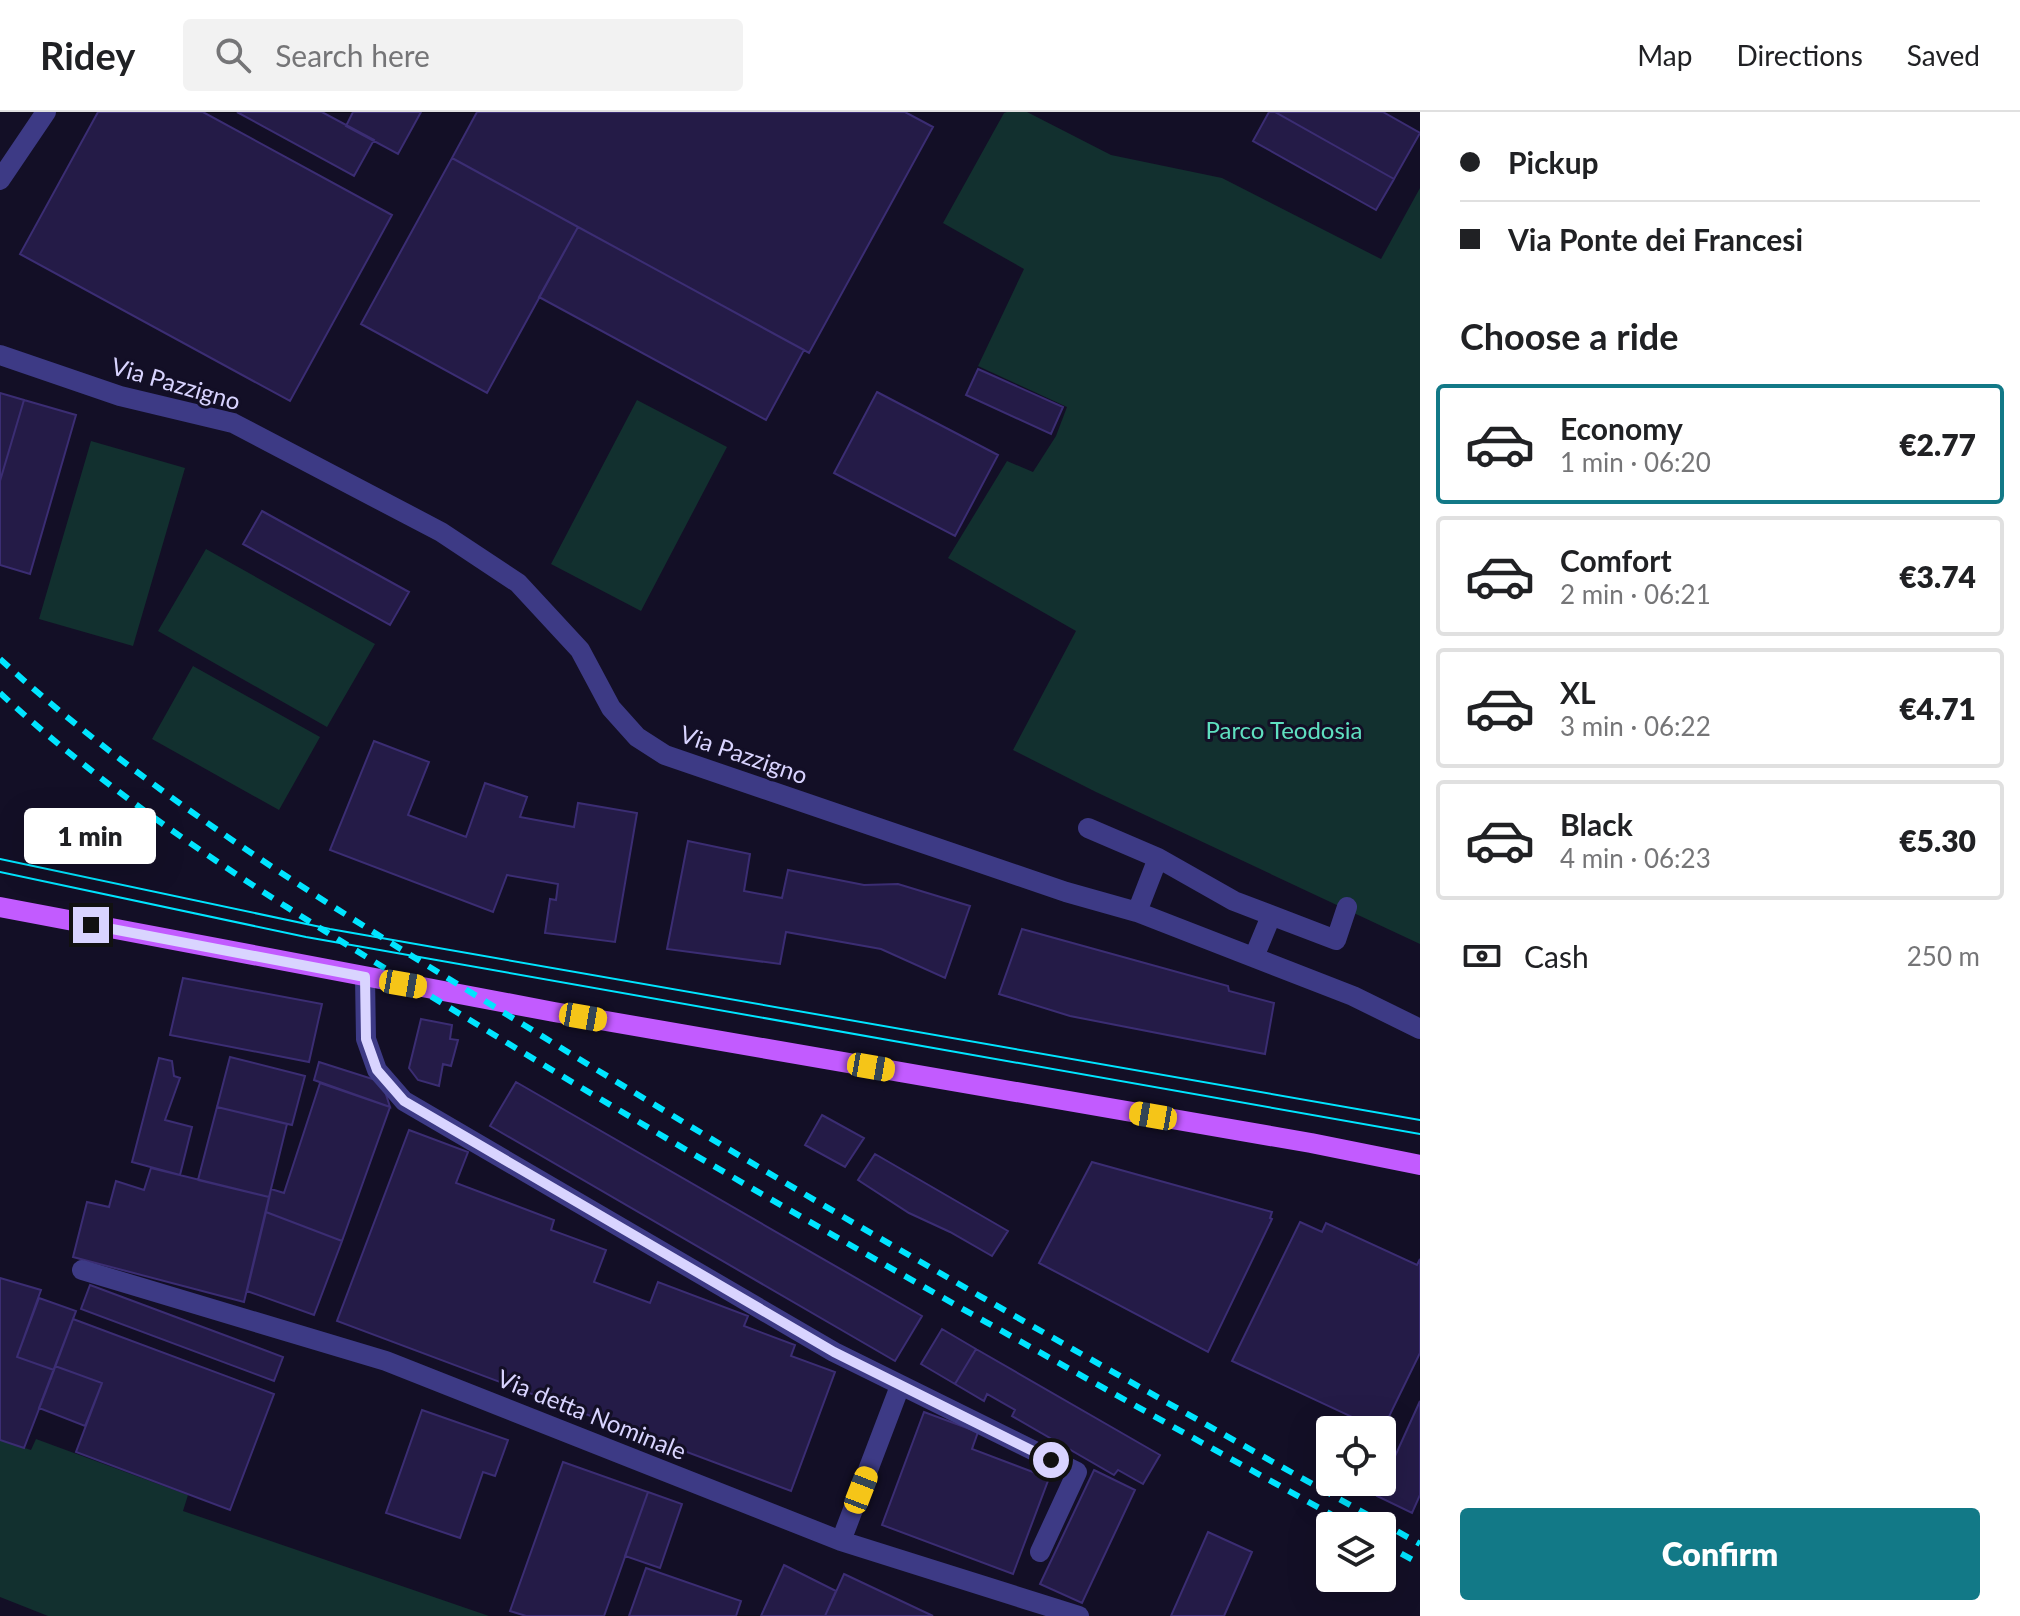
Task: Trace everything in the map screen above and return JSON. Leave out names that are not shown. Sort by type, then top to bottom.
[{"type":"main road","points":[[0,907],[554,1012],[1279,1137],[1420,1165]]},
{"type":"street","points":[[0,180],[46,112]]},
{"type":"street","name":"Via Pazzigno","points":[[0,355],[120,396],[233,423],[441,532],[518,583],[580,650],[611,708],[637,737],[665,755],[1066,892],[1137,912],[1353,996],[1420,1029]]},
{"type":"street","points":[[1088,828],[1158,858],[1234,901],[1336,940],[1347,907]]},
{"type":"street","points":[[1137,912],[1158,858]]},
{"type":"street","points":[[1254,957],[1271,916]]},
{"type":"street","points":[[371,978],[366,1039],[377,1070],[404,1101],[834,1352],[1077,1472],[1040,1552]]},
{"type":"street","name":"Via detta Nominale","points":[[82,1270],[386,1361],[841,1541],[1079,1616]]},
{"type":"street","points":[[841,1541],[900,1386]]},
{"type":"green space","name":"Parco Teodosia","points":[[1007,112],[1027,112],[1111,155],[1222,178],[1381,259],[1420,188],[1420,944],[1013,750],[1076,631],[948,558],[1007,461],[1033,472],[1056,436],[1067,407],[978,366],[1024,269],[943,223]]},
{"type":"green space","points":[[637,400],[727,447],[641,611],[551,564]]},
{"type":"green space","points":[[91,441],[185,468],[133,646],[39,619]]},
{"type":"green space","points":[[206,549],[375,644],[327,727],[158,631]]},
{"type":"green space","points":[[193,666],[320,737],[279,810],[152,739]]},
{"type":"green space","points":[[36,1439],[188,1495],[183,1511],[489,1616],[48,1616],[0,1597],[0,1440],[31,1450]]},
{"type":"building","points":[[98,112],[203,112],[392,215],[290,401],[20,254]]},
{"type":"building","points":[[237,112],[322,112],[374,140],[354,176]]},
{"type":"building","points":[[353,112],[421,112],[398,154],[346,126]]},
{"type":"building","points":[[477,112],[905,112],[933,127],[809,353],[452,158]]},
{"type":"building","points":[[1269,112],[1275,112],[1394,179],[1376,210],[1253,141]]},
{"type":"building","points":[[1275,112],[1383,112],[1420,133],[1394,179]]},
{"type":"building","points":[[452,158],[578,227],[487,393],[361,324]]},
{"type":"building","points":[[578,227],[804,350],[766,420],[539,297]]},
{"type":"building","points":[[978,369],[1063,407],[1051,434],[966,395]]},
{"type":"building","points":[[877,392],[998,455],[955,536],[834,473]]},
{"type":"building","points":[[0,393],[24,400],[0,481]]},
{"type":"building","points":[[24,400],[76,415],[30,574],[0,565],[0,481]]},
{"type":"building","points":[[262,511],[409,592],[390,625],[243,544]]},
{"type":"building","points":[[374,741],[429,762],[408,815],[466,837],[485,783],[527,797],[520,817],[574,827],[578,803],[637,813],[615,942],[545,933],[550,899],[556,900],[558,884],[507,875],[493,912],[330,850]]},
{"type":"building","points":[[688,841],[750,854],[744,891],[782,898],[788,870],[864,885],[898,884],[970,906],[945,978],[881,949],[786,932],[780,964],[667,949]]},
{"type":"building","points":[[1022,929],[1228,986],[1229,991],[1274,1003],[1265,1054],[1070,1016],[999,994]]},
{"type":"building","points":[[183,978],[322,1004],[309,1062],[170,1035]]},
{"type":"building","points":[[421,1019],[452,1025],[450,1039],[458,1040],[451,1066],[443,1064],[439,1086],[418,1080],[409,1068]]},
{"type":"building","points":[[230,1057],[305,1076],[292,1125],[217,1107]]},
{"type":"building","points":[[159,1058],[172,1061],[174,1076],[180,1078],[165,1120],[192,1127],[180,1175],[132,1162]]},
{"type":"building","points":[[319,1062],[382,1082],[390,1107],[314,1080]]},
{"type":"building","points":[[516,1082],[922,1316],[895,1361],[490,1126]]},
{"type":"building","points":[[320,1083],[390,1107],[342,1241],[266,1212],[271,1189],[284,1193]]},
{"type":"building","points":[[217,1107],[287,1124],[269,1197],[198,1180]]},
{"type":"building","points":[[822,1115],[864,1138],[845,1167],[805,1145]]},
{"type":"building","points":[[409,1130],[468,1152],[456,1183],[554,1220],[551,1230],[606,1250],[594,1282],[650,1303],[658,1282],[748,1316],[744,1326],[795,1345],[791,1356],[835,1372],[791,1491],[337,1321]]},
{"type":"building","points":[[875,1154],[1008,1231],[992,1256],[909,1213],[858,1180]]},
{"type":"building","points":[[1092,1162],[1272,1212],[1272,1219],[1208,1352],[1039,1263]]},
{"type":"building","points":[[151,1168],[269,1197],[244,1302],[73,1257],[87,1202],[109,1207],[116,1181],[144,1190]]},
{"type":"building","points":[[266,1212],[342,1241],[314,1315],[247,1291]]},
{"type":"building","points":[[1300,1222],[1322,1232],[1326,1223],[1417,1265],[1420,1259],[1420,1353],[1389,1416],[1350,1416],[1232,1361]]},
{"type":"building","points":[[0,1278],[41,1290],[17,1357],[54,1370],[24,1448],[0,1440]]},
{"type":"building","points":[[90,1285],[283,1357],[274,1381],[81,1309]]},
{"type":"building","points":[[39,1298],[76,1311],[54,1370],[17,1357]]},
{"type":"building","points":[[73,1319],[274,1394],[230,1510],[76,1452],[102,1383],[55,1366]]},
{"type":"building","points":[[942,1329],[976,1349],[955,1384],[921,1364]]},
{"type":"building","points":[[976,1349],[1160,1455],[1143,1484],[1118,1470],[1114,1475],[1012,1416],[1015,1410],[987,1394],[984,1401],[955,1384]]},
{"type":"building","points":[[55,1366],[102,1383],[85,1426],[39,1408]]},
{"type":"building","points":[[1420,1401],[1420,1495],[1412,1513],[1377,1496],[1396,1496],[1396,1454]]},
{"type":"building","points":[[422,1410],[508,1440],[495,1476],[483,1472],[460,1538],[386,1513]]},
{"type":"building","points":[[924,1412],[978,1432],[972,1449],[1049,1478],[1013,1574],[882,1525]]},
{"type":"building","points":[[563,1462],[648,1492],[604,1616],[526,1616],[510,1611]]},
{"type":"building","points":[[1094,1470],[1135,1490],[1082,1603],[1040,1584]]},
{"type":"building","points":[[648,1492],[682,1504],[660,1568],[625,1556]]},
{"type":"building","points":[[1208,1532],[1252,1552],[1224,1616],[1171,1616]]},
{"type":"building","points":[[784,1565],[836,1591],[825,1616],[761,1616]]},
{"type":"building","points":[[646,1568],[741,1601],[736,1616],[629,1616]]},
{"type":"building","points":[[844,1574],[933,1616],[825,1616]]},
{"type":"tram line","points":[[0,859],[330,929],[1420,1120]]},
{"type":"tram line","points":[[0,872],[306,937],[1420,1134]]},
{"type":"railway","points":[[0,659],[123,762],[253,854],[388,941],[857,1225],[1420,1544]]},
{"type":"railway","points":[[0,693],[55,741],[171,829],[354,949],[803,1218],[1327,1512]]},
{"type":"railway","points":[[1396,1551],[1420,1564]]},
{"type":"route","points":[[91,925],[365,977],[366,1039],[377,1070],[404,1101],[834,1352],[1051,1460]]}]
